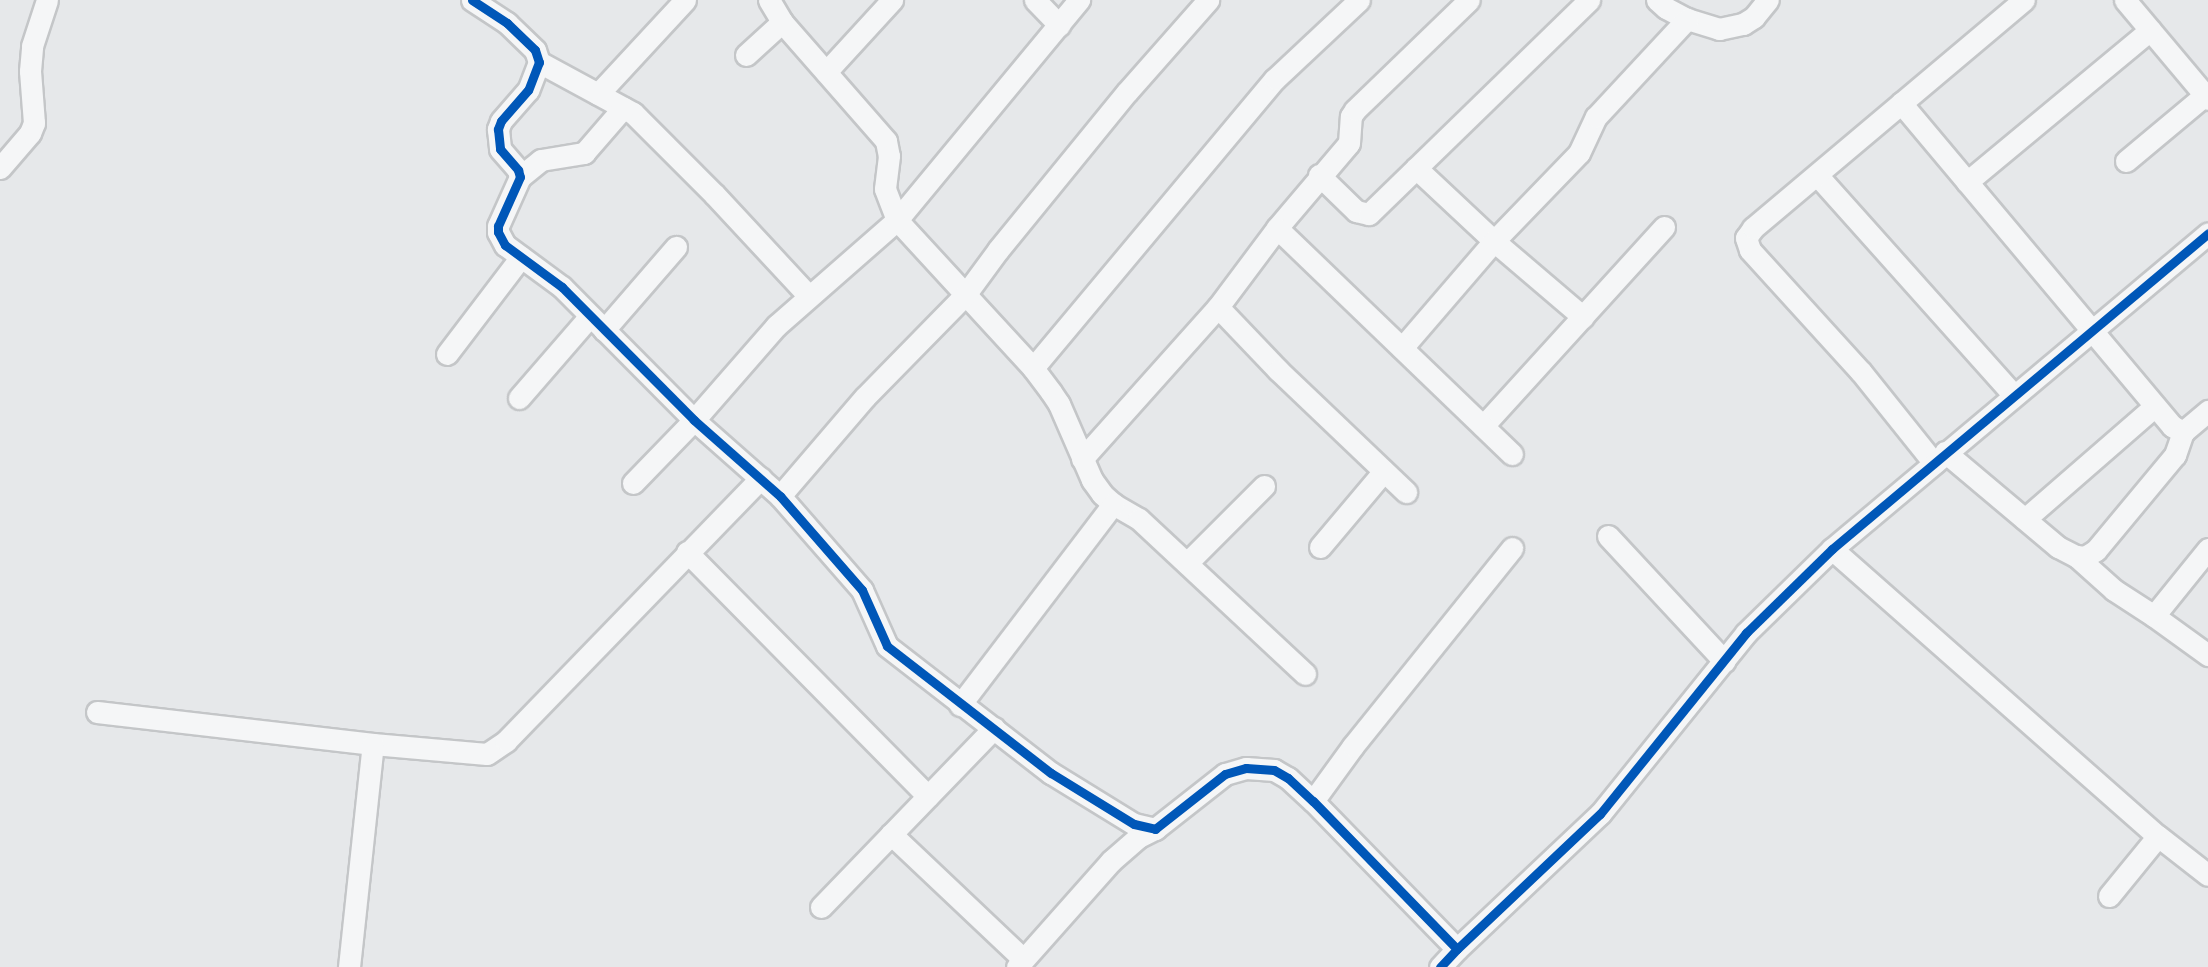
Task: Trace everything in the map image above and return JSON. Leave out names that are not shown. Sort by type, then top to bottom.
[{"type":"street","points":[[0,168],[30,133],[34,123],[30,71],[32,46],[47,0]]},
{"type":"street","points":[[472,0],[507,23],[535,50],[539,62],[528,90],[501,121],[498,129],[500,149],[518,170],[520,177]]},
{"type":"street","points":[[598,94],[685,0]]},
{"type":"street","points":[[770,0],[782,22],[886,141],[889,156],[885,189],[897,220],[1033,368],[1059,404],[1092,480],[1113,504],[1140,519],[1305,674]]},
{"type":"street","points":[[826,72],[892,0]]},
{"type":"street","points":[[1035,0],[1059,25]]},
{"type":"street","points":[[633,483],[694,420],[776,326],[808,295],[897,220],[1079,0]]},
{"type":"street","points":[[1033,368],[1275,79],[1359,0]]},
{"type":"street","points":[[1082,459],[1218,307],[1319,175],[1349,142],[1351,116],[1355,110],[1469,0]]},
{"type":"street","points":[[1319,175],[1356,211],[1365,215],[1371,212],[1589,0]]},
{"type":"street","points":[[1657,0],[1666,8],[1705,27],[1728,28],[1754,17],[1768,0]]},
{"type":"street","points":[[2024,0],[1749,232],[1746,244],[1940,457],[2025,519],[2058,547],[2076,556],[2114,590],[2208,656]]},
{"type":"street","points":[[2125,0],[2206,97],[2126,161]]},
{"type":"street","points":[[780,496],[865,397],[965,295],[999,249],[1197,4]]},
{"type":"street","points":[[1402,348],[1494,242],[1579,153],[1596,117],[1687,19]]},
{"type":"street","points":[[746,55],[782,22]]},
{"type":"street","points":[[1967,182],[2150,30]]},
{"type":"street","points":[[539,62],[633,113],[714,194],[808,295]]},
{"type":"street","points":[[1901,103],[2172,426],[2183,432]]},
{"type":"street","points":[[623,108],[584,153],[541,160],[520,177],[502,215],[498,232],[505,245],[562,287],[694,420],[780,496],[862,590],[888,646],[960,705],[1069,784],[1134,824],[1155,829]]},
{"type":"street","points":[[1416,168],[1494,242],[1582,317]]},
{"type":"street","points":[[1817,175],[2014,395]]},
{"type":"street","points":[[1483,426],[1664,227]]},
{"type":"street","points":[[1277,228],[1512,454]]},
{"type":"street","points":[[1440,967],[1600,814],[1746,633],[1832,549],[2208,234]]},
{"type":"street","points":[[519,398],[676,247]]},
{"type":"street","points":[[447,354],[521,257]]},
{"type":"street","points":[[1218,307],[1278,370],[1406,492]]},
{"type":"street","points":[[2025,519],[2155,406]]},
{"type":"street","points":[[2076,556],[2085,556],[2096,550],[2175,455],[2183,432],[2208,411]]},
{"type":"street","points":[[1320,547],[1384,471]]},
{"type":"street","points":[[97,712],[373,744],[488,754],[497,749],[761,478]]},
{"type":"street","points":[[1187,563],[1263,486]]},
{"type":"street","points":[[960,705],[1113,504]]},
{"type":"street","points":[[1608,536],[1724,661]]},
{"type":"street","points":[[1313,801],[1353,746],[1512,548]]},
{"type":"street","points":[[1832,549],[2158,836],[2208,875]]},
{"type":"street","points":[[2154,616],[2208,549]]},
{"type":"street","points":[[687,552],[928,796]]},
{"type":"street","points":[[820,907],[994,728]]},
{"type":"street","points":[[349,967],[373,744]]},
{"type":"street","points":[[891,834],[1020,963],[1111,861],[1137,838],[1155,829],[1225,774],[1246,768],[1274,770],[1313,801],[1457,949]]},
{"type":"street","points":[[2109,896],[2158,836]]},
{"type":"cycle path","points":[[472,0],[507,23],[535,50],[539,62],[528,90],[501,121],[498,129],[500,149],[518,170],[520,177],[498,226],[498,232],[505,245],[562,287],[694,420],[780,496],[862,590],[887,646],[1051,773],[1134,824],[1155,829],[1225,774],[1246,768],[1274,770],[1288,778],[1457,949],[1440,967]]},
{"type":"cycle path","points":[[1457,949],[1600,814],[1746,633],[1832,549],[2208,234]]}]
